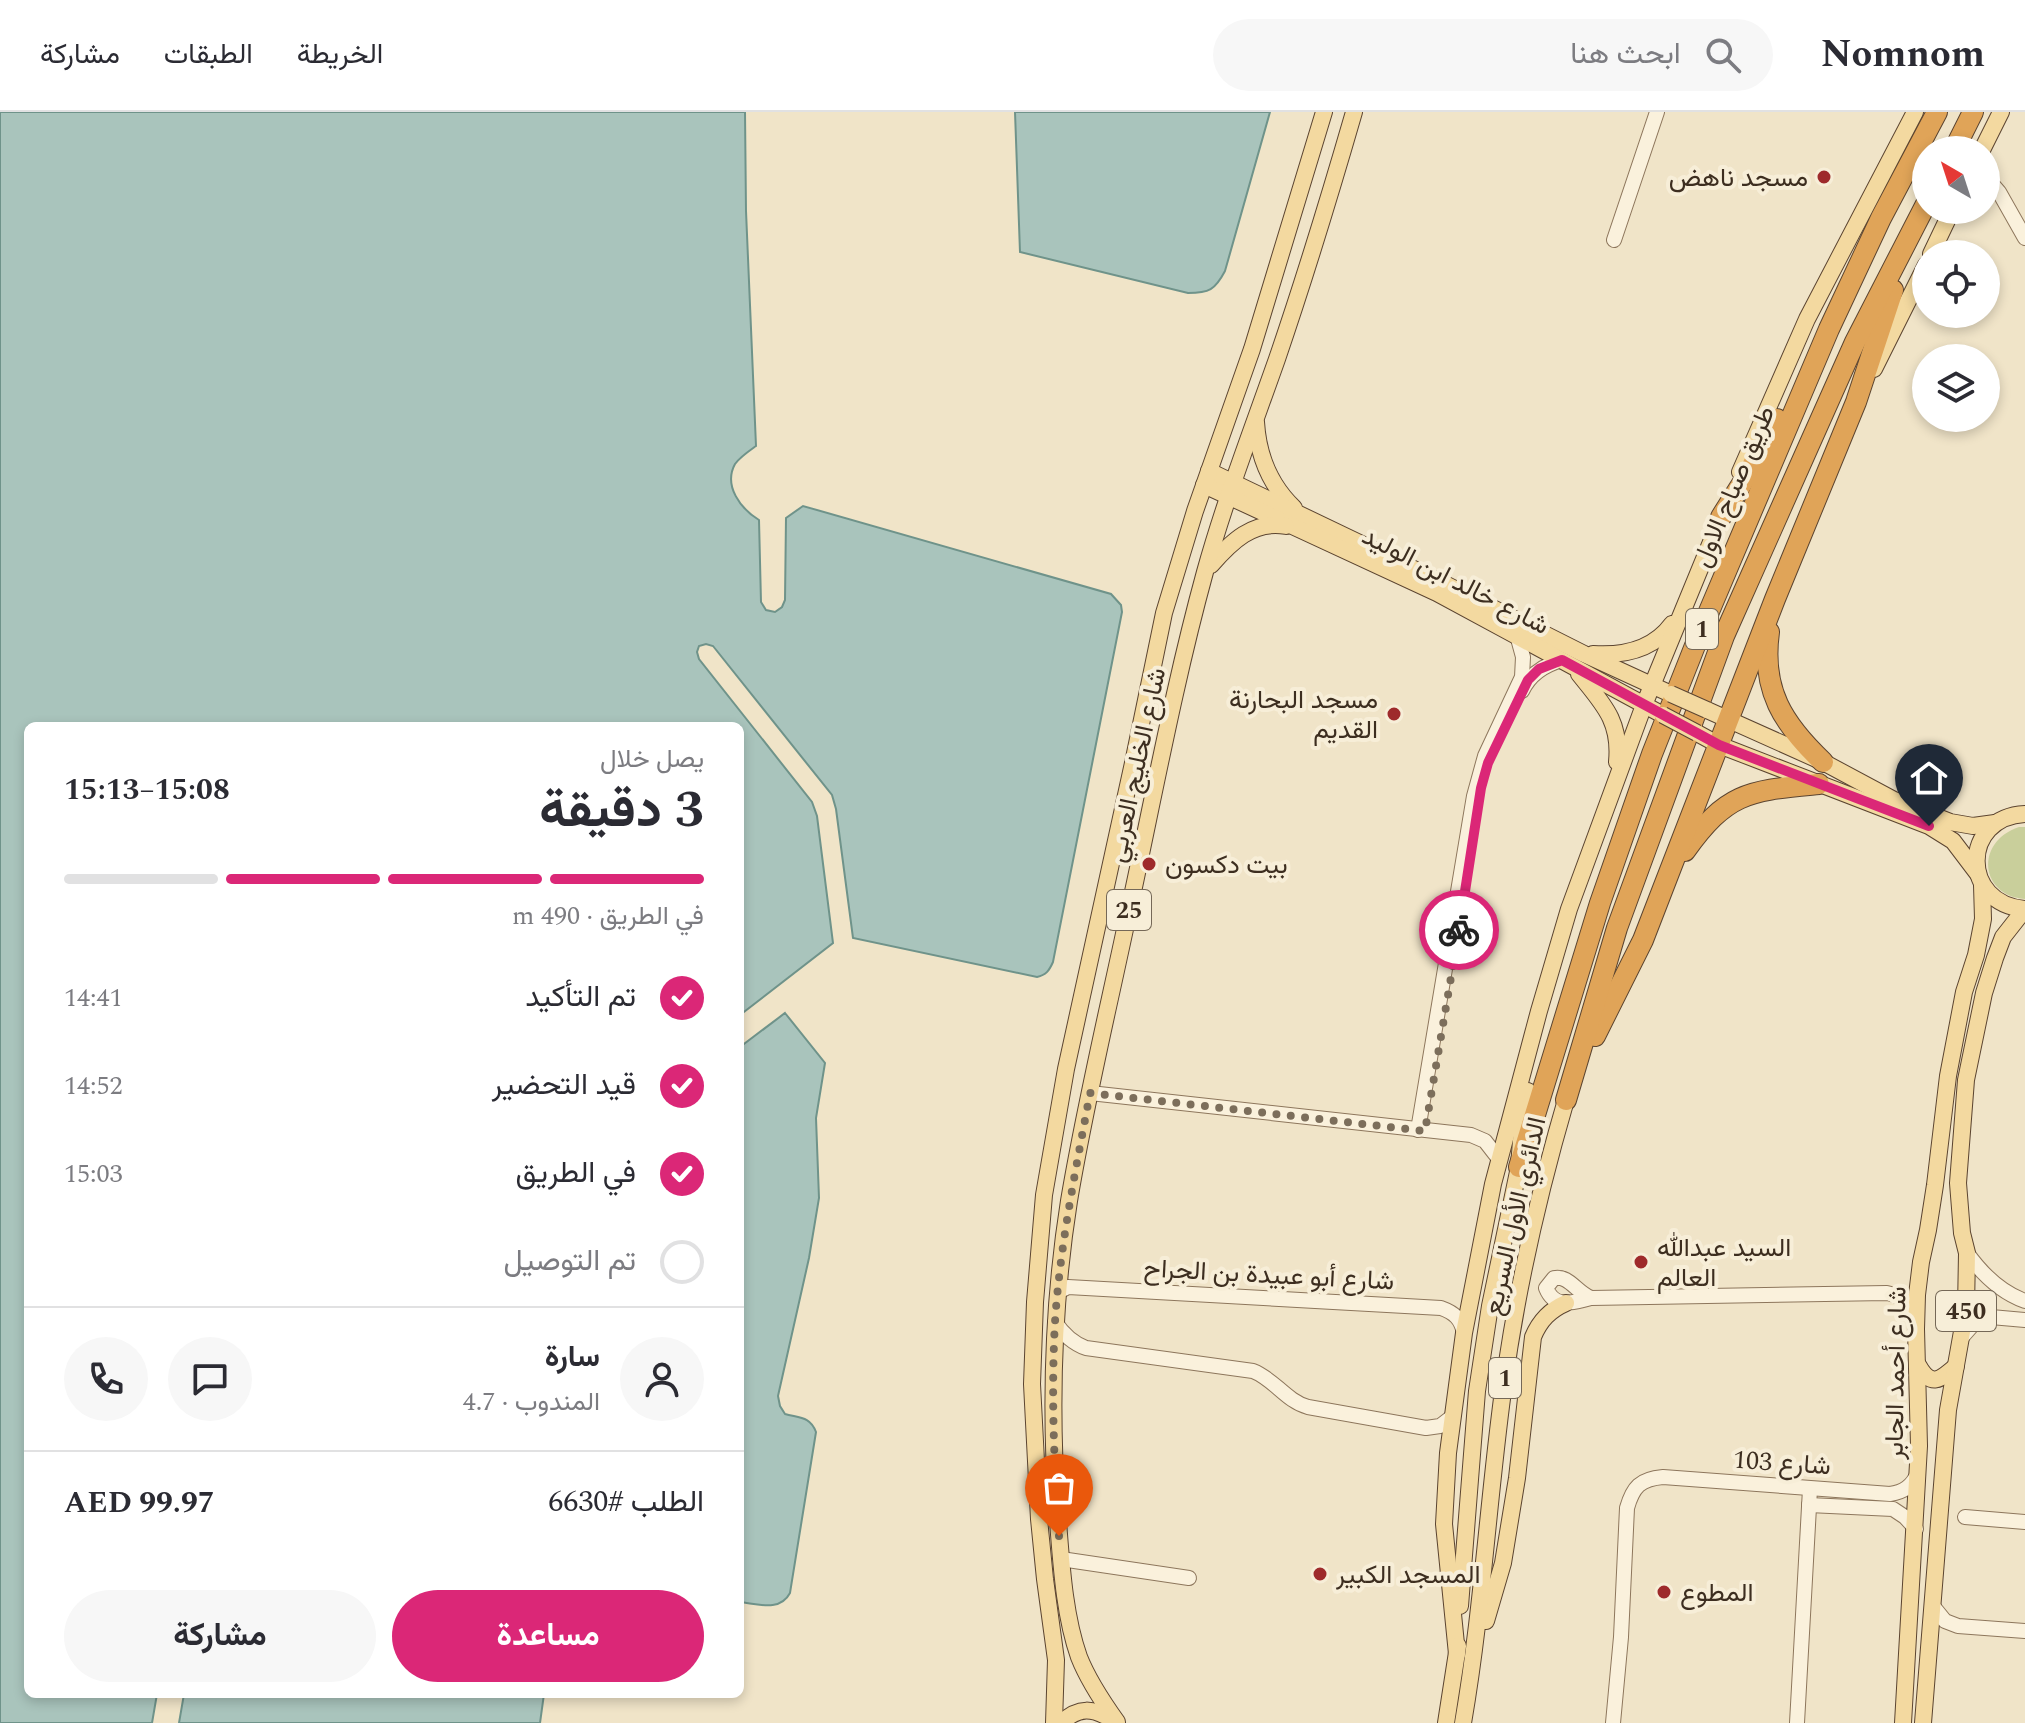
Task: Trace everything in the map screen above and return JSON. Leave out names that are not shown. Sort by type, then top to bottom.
[{"type":"highway","name":"طريق صباح الاول","points":[[1519,1167],[1600,903],[1652,754],[1829,329],[1881,218],[1937,112]]},
{"type":"highway","points":[[1961,136],[1973,112]]},
{"type":"highway","name":"طريق صباح الاول","points":[[1569,1091],[1617,928],[1724,636],[1855,342],[1916,224]]},
{"type":"highway","points":[[1569,1091],[1643,940],[1775,599],[1856,402],[1912,232]]},
{"type":"highway","points":[[1721,517],[1748,474],[1806,363],[1829,329]]},
{"type":"highway","points":[[1775,599],[1766,656],[1771,684],[1787,724],[1823,762]]},
{"type":"highway","points":[[1669,874],[1703,827],[1734,800],[1758,791],[1819,784]]},
{"type":"main road","name":"شارع الخليج العربي","points":[[1054,1723],[1056,1660],[1039,1519],[1032,1384],[1044,1195],[1066,1069],[1164,613],[1252,349],[1324,112]]},
{"type":"main road","name":"شارع الخليج العربي","points":[[1117,1722],[1079,1656],[1061,1559],[1054,1463],[1055,1322],[1069,1201],[1164,743],[1205,572],[1326,210],[1354,112]]},
{"type":"main road","name":"طريق صباح الاول","points":[[1499,1159],[1569,909],[1644,705],[1807,319],[1915,112]]},
{"type":"main road","points":[[1989,136],[2001,112]]},
{"type":"main road","points":[[1856,402],[1912,292]]},
{"type":"main road","points":[[1205,572],[1226,547],[1248,532],[1266,525],[1298,522],[1265,466],[1257,436],[1256,415]]},
{"type":"main road","name":"شارع خالد ابن الوليد","points":[[1207,478],[1517,635],[1573,660],[1652,685],[1823,762],[1894,800],[1950,822],[1973,826],[1995,823],[2024,813]]},
{"type":"main road","name":"شارع خالد ابن الوليد","points":[[1298,522],[1321,523],[1430,576],[1644,705],[1719,745],[1929,826],[1960,849],[1980,879]]},
{"type":"main road","points":[[1616,778],[1616,729],[1607,707],[1573,660],[1641,649],[1665,634],[1682,610]]},
{"type":"main road","name":"450","points":[[1995,823],[1977,851],[1980,879],[1988,894],[2005,905],[2025,909]]},
{"type":"main road","name":"شارع أحمد الجابر","points":[[1903,1723],[1916,1529],[1920,1410],[1919,1277],[1948,1076],[1964,992],[1983,919],[1980,879]]},
{"type":"main road","name":"الدائري الأول السريع","points":[[1446,1723],[1457,1654],[1477,1391],[1490,1306],[1519,1167],[1523,1114],[1569,909]]},
{"type":"main road","name":"شارع أحمد الجابر","points":[[1923,1723],[1948,1410],[1966,1309],[1967,1253],[1962,1233],[1958,1183],[1966,1080],[1984,993],[1995,958],[2009,927],[2025,909]]},
{"type":"main road","points":[[1976,955],[1986,950],[1995,958]]},
{"type":"main road","name":"الدائري الأول السريع","points":[[1463,1723],[1474,1661],[1503,1392],[1516,1305],[1544,1176],[1569,1091]]},
{"type":"main road","name":"الدائري الأول السريع","points":[[1457,1654],[1444,1515],[1448,1453],[1464,1333],[1499,1159]]},
{"type":"main road","points":[[1928,1230],[1939,1220],[1945,1219],[1952,1221],[1962,1233]]},
{"type":"main road","points":[[1474,1661],[1503,1563],[1517,1478],[1533,1337],[1544,1318],[1566,1303]]},
{"type":"main road","points":[[1918,1365],[1926,1377],[1933,1380],[1940,1379],[1956,1366]]},
{"type":"main road","points":[[1909,1648],[1915,1642],[1927,1644],[1930,1641],[1911,1616]]},
{"type":"main road","name":"25","points":[[1061,1723],[1076,1712],[1090,1710],[1117,1722]]},
{"type":"street","points":[[1614,240],[1657,112]]},
{"type":"street","points":[[2000,194],[2025,238]]},
{"type":"street","points":[[1517,635],[1523,657],[1522,684]]},
{"type":"street","points":[[1421,1130],[1474,796],[1485,756],[1522,684],[1539,669],[1573,660]]},
{"type":"street","points":[[1090,1093],[1478,1137],[1490,1146],[1499,1159]]},
{"type":"street","points":[[1967,1253],[1989,1279],[2025,1301]]},
{"type":"street","points":[[1591,1298],[1561,1277],[1554,1278],[1546,1288],[1557,1302],[1566,1303],[1591,1298],[1887,1293],[1905,1287],[1919,1277]]},
{"type":"street","name":"شارع أبو عبيدة بن الجراح","points":[[1058,1292],[1068,1287],[1441,1308],[1461,1321],[1464,1333]]},
{"type":"street","points":[[1887,1293],[1904,1299],[1917,1315]]},
{"type":"street","points":[[1962,1337],[1977,1320],[1991,1317],[2025,1320]]},
{"type":"street","points":[[1055,1322],[1069,1338],[1086,1348],[1262,1374],[1295,1402],[1308,1407],[1426,1428],[1440,1426],[1453,1416]]},
{"type":"street","name":"شارع 103","points":[[1613,1723],[1627,1508],[1632,1491],[1653,1478],[1663,1477],[1890,1494],[1907,1488],[1918,1473]]},
{"type":"street","points":[[1797,1723],[1810,1489]]},
{"type":"street","name":"شارع 103","points":[[1809,1505],[1893,1509],[1916,1529]]},
{"type":"street","points":[[1965,1517],[2025,1522]]},
{"type":"street","points":[[1061,1559],[1189,1578]]},
{"type":"street","points":[[1932,1605],[1945,1621],[1958,1626],[2025,1631]]},
{"type":"street","points":[[1930,1641],[1958,1626]]},
{"type":"green space","points":[[2025,827],[2025,899],[2010,896],[1999,889],[1991,879],[1988,868],[1995,844],[2004,834]]},
{"type":"water","points":[[0,112],[745,112],[756,446],[735,464],[731,480],[740,503],[759,520],[761,602],[766,610],[775,612],[785,600],[786,518],[803,506],[1111,594],[1121,605],[1053,962],[1047,972],[1037,977],[853,938],[832,795],[713,646],[706,644],[699,646],[699,659],[812,802],[817,816],[833,943],[744,1012],[744,722],[24,722],[24,1698],[156,1698],[152,1723],[0,1723]]},
{"type":"water","points":[[1015,112],[1270,112],[1225,271],[1218,282],[1206,291],[1188,293],[1020,252]]},
{"type":"water","points":[[785,1013],[825,1063],[816,1118],[819,1198],[778,1396],[785,1414],[807,1420],[816,1432],[790,1593],[775,1605],[744,1602],[744,1044]]},
{"type":"water","points":[[183,1698],[543,1698],[540,1723],[179,1723]]},
{"type":"way so far","points":[[1059,1536],[1054,1463],[1055,1322],[1069,1201],[1090,1093],[1425,1131],[1459,930]]},
{"type":"place","name":"مسجد ناهض","points":[[1824,177]]},
{"type":"place","name":"مسجد البحارنة القديم","points":[[1394,714]]},
{"type":"place","name":"بيت دكسون","points":[[1149,864]]},
{"type":"place","name":"السيد عبدالله العالم","points":[[1641,1262]]},
{"type":"place","name":"المسجد الكبير","points":[[1320,1574]]},
{"type":"place","name":"المطوع","points":[[1664,1592]]},
{"type":"route","points":[[1459,930],[1481,788],[1488,763],[1528,680],[1539,669],[1562,660],[1719,745],[1929,826]]}]
